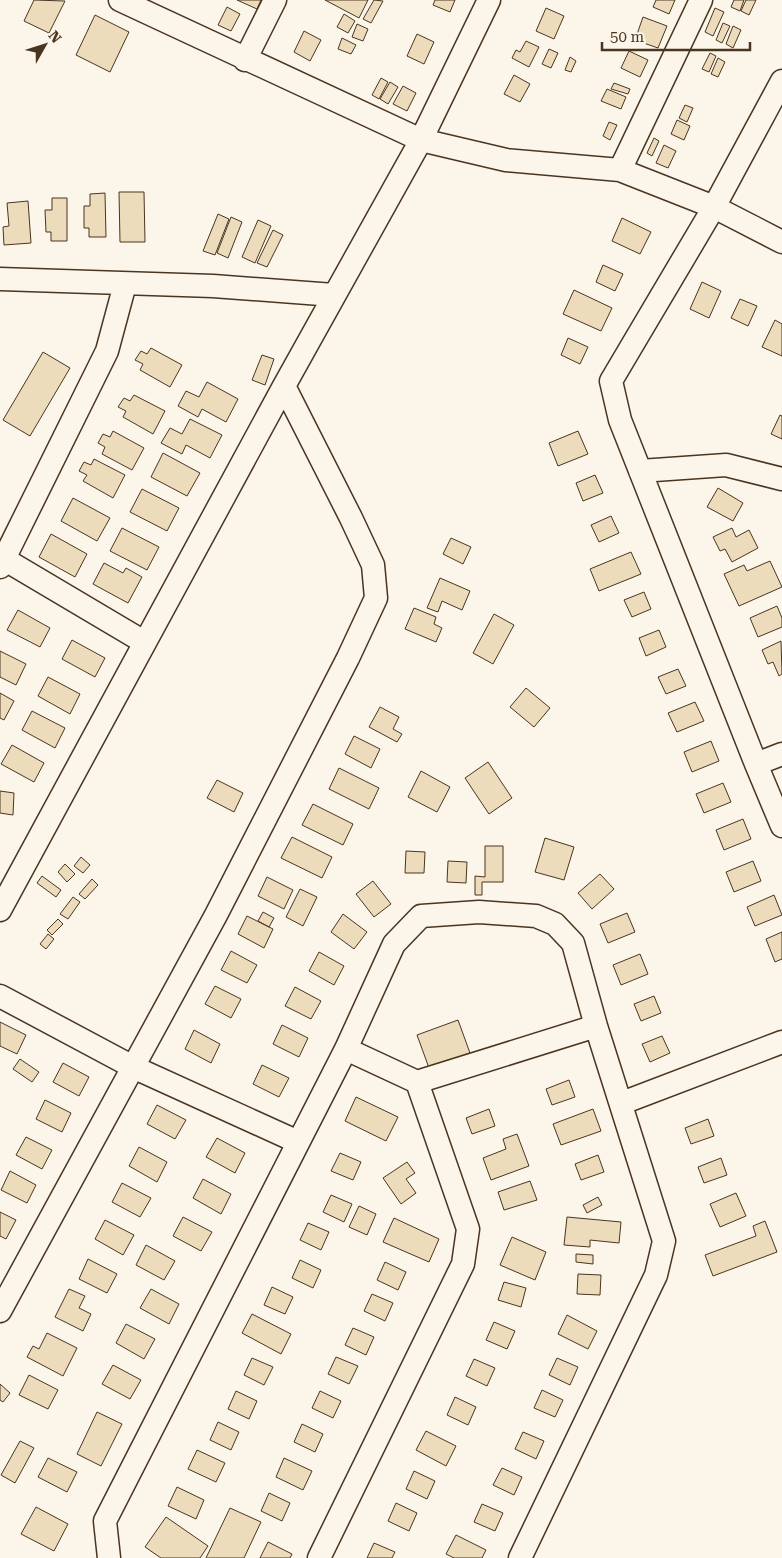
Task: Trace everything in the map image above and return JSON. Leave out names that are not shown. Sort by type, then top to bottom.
[{"type":"street","points":[[120,0],[245,60],[421,140],[506,160],[620,170],[714,207],[782,242]]},
{"type":"street","points":[[245,60],[275,0]]},
{"type":"street","points":[[0,910],[144,642],[421,140],[489,0]]},
{"type":"street","points":[[620,170],[701,0]]},
{"type":"street","points":[[782,81],[714,207],[611,381],[620,420],[782,826]]},
{"type":"street","points":[[0,279],[213,286],[334,295]]},
{"type":"street","points":[[125,284],[107,351],[2,563],[144,642]]},
{"type":"street","points":[[0,1311],[221,907],[348,658],[376,598],[373,565],[284,386]]},
{"type":"street","points":[[640,471],[726,465],[782,479]]},
{"type":"street","points":[[756,764],[782,754]]},
{"type":"street","points":[[109,1558],[106,1521],[346,1049],[394,944],[421,916],[479,912],[536,916],[555,924],[572,943],[596,1026],[622,1103],[664,1241],[656,1275],[520,1558]]},
{"type":"street","points":[[0,996],[133,1067],[298,1142]]},
{"type":"street","points":[[346,1049],[417,1082],[596,1026]]},
{"type":"street","points":[[622,1103],[782,1042]]},
{"type":"street","points":[[319,1558],[463,1264],[468,1229],[417,1082]]},
{"type":"building","points":[[34,0],[65,1],[49,33],[24,21]]},
{"type":"building","points":[[237,0],[261,0],[257,9]]},
{"type":"building","points":[[325,0],[368,0],[359,18]]},
{"type":"building","points":[[374,0],[383,1],[371,23],[363,19]]},
{"type":"building","points":[[435,0],[455,0],[450,12],[433,5]]},
{"type":"building","points":[[656,0],[675,0],[669,14],[653,7]]},
{"type":"building","points":[[734,0],[744,0],[740,11],[731,7]]},
{"type":"building","points":[[746,0],[756,0],[749,15],[741,11]]},
{"type":"building","points":[[227,7],[240,14],[231,31],[218,25]]},
{"type":"building","points":[[546,8],[564,16],[554,39],[536,31]]},
{"type":"building","points":[[715,8],[724,12],[713,36],[705,32]]},
{"type":"building","points":[[344,14],[355,21],[348,33],[337,27]]},
{"type":"building","points":[[95,15],[129,32],[110,72],[76,55]]},
{"type":"building","points":[[643,17],[667,26],[658,48],[635,40]]},
{"type":"building","points":[[723,23],[730,26],[722,43],[716,40]]},
{"type":"building","points":[[357,24],[368,29],[363,41],[352,37]]},
{"type":"building","points":[[733,26],[741,30],[733,48],[726,44]]},
{"type":"building","points":[[304,31],[321,40],[310,61],[294,52]]},
{"type":"building","points":[[417,34],[434,42],[424,64],[407,56]]},
{"type":"building","points":[[342,38],[356,45],[351,54],[338,49]]},
{"type":"building","points":[[526,41],[539,47],[529,67],[512,58],[516,50],[520,52]]},
{"type":"building","points":[[549,49],[558,53],[551,68],[542,64]]},
{"type":"building","points":[[629,51],[648,60],[640,77],[621,68]]},
{"type":"building","points":[[710,53],[716,56],[709,72],[702,69]]},
{"type":"building","points":[[570,57],[576,61],[571,72],[565,70]]},
{"type":"building","points":[[718,58],[725,62],[718,77],[711,74]]},
{"type":"building","points":[[514,75],[530,84],[520,102],[504,94]]},
{"type":"building","points":[[381,78],[388,82],[379,99],[372,95]]},
{"type":"building","points":[[390,82],[398,87],[388,104],[380,99]]},
{"type":"building","points":[[614,83],[630,89],[628,94],[611,89]]},
{"type":"building","points":[[403,86],[416,93],[407,111],[393,104]]},
{"type":"building","points":[[607,89],[626,97],[621,109],[601,101]]},
{"type":"building","points":[[685,105],[693,108],[687,122],[679,118]]},
{"type":"building","points":[[677,120],[690,126],[684,140],[671,134]]},
{"type":"building","points":[[609,122],[617,125],[610,140],[603,136]]},
{"type":"building","points":[[654,138],[659,141],[652,156],[647,153]]},
{"type":"building","points":[[664,145],[676,151],[668,168],[656,163]]},
{"type":"building","points":[[119,192],[144,192],[145,242],[120,242]]},
{"type":"building","points":[[105,193],[106,237],[89,237],[89,228],[84,228],[84,206],[90,206],[90,194]]},
{"type":"building","points":[[52,198],[67,198],[67,241],[51,241],[51,232],[46,232],[45,210],[52,210]]},
{"type":"building","points":[[28,201],[31,243],[4,245],[3,227],[9,226],[7,203]]},
{"type":"building","points":[[218,214],[229,219],[215,255],[203,251]]},
{"type":"building","points":[[231,217],[242,222],[228,258],[217,253]]},
{"type":"building","points":[[622,218],[651,232],[640,254],[612,241]]},
{"type":"building","points":[[258,220],[271,226],[255,263],[242,257]]},
{"type":"building","points":[[273,230],[283,235],[267,267],[257,263]]},
{"type":"building","points":[[603,265],[623,274],[615,291],[596,282]]},
{"type":"building","points":[[702,282],[721,291],[709,318],[690,309]]},
{"type":"building","points":[[574,290],[612,308],[601,331],[563,314]]},
{"type":"building","points":[[740,299],[757,306],[748,326],[731,318]]},
{"type":"building","points":[[775,320],[782,324],[782,356],[762,347]]},
{"type":"building","points":[[568,338],[588,347],[580,364],[561,355]]},
{"type":"building","points":[[151,348],[182,365],[170,387],[140,370],[143,364],[135,360],[141,351],[147,354]]},
{"type":"building","points":[[43,352],[70,368],[30,436],[3,420]]},
{"type":"building","points":[[262,355],[274,359],[265,385],[252,380]]},
{"type":"building","points":[[207,382],[238,399],[226,422],[202,409],[198,417],[178,406],[186,391],[199,397]]},
{"type":"building","points":[[134,395],[165,411],[153,434],[123,417],[126,411],[118,407],[124,398],[130,401]]},
{"type":"building","points":[[780,415],[782,416],[782,439],[771,434]]},
{"type":"building","points":[[190,419],[222,435],[210,458],[186,445],[182,454],[161,443],[170,428],[182,434]]},
{"type":"building","points":[[113,431],[144,448],[132,470],[102,454],[105,447],[98,443],[103,434],[110,437]]},
{"type":"building","points":[[578,431],[588,454],[558,466],[549,443]]},
{"type":"building","points":[[163,453],[200,473],[187,496],[151,477]]},
{"type":"building","points":[[94,459],[125,475],[113,498],[83,481],[87,475],[79,471],[84,462],[91,465]]},
{"type":"building","points":[[595,475],[603,493],[583,501],[576,483]]},
{"type":"building","points":[[718,488],[743,503],[733,521],[707,507]]},
{"type":"building","points":[[142,489],[179,508],[167,531],[130,512]]},
{"type":"building","points":[[73,498],[110,518],[97,541],[61,521]]},
{"type":"building","points":[[611,516],[619,533],[599,542],[591,525]]},
{"type":"building","points":[[122,528],[159,547],[147,570],[110,551]]},
{"type":"building","points":[[732,528],[736,537],[749,530],[758,548],[732,562],[725,549],[720,551],[713,537]]},
{"type":"building","points":[[51,534],[87,554],[75,577],[39,557]]},
{"type":"building","points":[[451,538],[471,547],[463,564],[443,554]]},
{"type":"building","points":[[631,552],[641,574],[599,591],[590,569]]},
{"type":"building","points":[[770,561],[782,587],[739,606],[724,574],[744,565],[747,571]]},
{"type":"building","points":[[104,563],[123,573],[126,568],[142,577],[128,603],[93,584]]},
{"type":"building","points":[[440,578],[470,591],[462,610],[442,601],[438,612],[427,608]]},
{"type":"building","points":[[644,592],[651,609],[632,617],[624,600]]},
{"type":"building","points":[[777,606],[782,618],[782,627],[758,637],[750,618]]},
{"type":"building","points":[[414,608],[436,617],[434,624],[442,628],[436,642],[405,629]]},
{"type":"building","points":[[18,610],[50,628],[40,647],[7,630]]},
{"type":"building","points":[[494,614],[514,625],[493,664],[473,653]]},
{"type":"building","points":[[659,630],[666,647],[646,656],[639,638]]},
{"type":"building","points":[[72,640],[105,658],[95,677],[62,659]]},
{"type":"building","points":[[781,641],[782,674],[779,676],[773,662],[768,664],[762,650]]},
{"type":"building","points":[[0,651],[26,664],[16,685],[0,677]]},
{"type":"building","points":[[678,669],[686,686],[666,694],[658,677]]},
{"type":"building","points":[[48,677],[80,694],[70,714],[38,696]]},
{"type":"building","points":[[526,688],[550,708],[534,727],[510,707]]},
{"type":"building","points":[[0,693],[14,701],[4,720],[0,718]]},
{"type":"building","points":[[695,702],[704,721],[677,732],[668,713]]},
{"type":"building","points":[[380,707],[399,717],[393,729],[402,734],[397,742],[369,727]]},
{"type":"building","points":[[32,711],[65,728],[55,748],[22,730]]},
{"type":"building","points":[[354,736],[380,749],[371,768],[345,754]]},
{"type":"building","points":[[711,741],[719,761],[692,772],[684,752]]},
{"type":"building","points":[[12,745],[44,763],[34,782],[1,764]]},
{"type":"building","points":[[488,762],[512,798],[489,814],[465,778]]},
{"type":"building","points":[[339,768],[379,788],[369,809],[329,789]]},
{"type":"building","points":[[421,771],[450,787],[437,812],[408,797]]},
{"type":"building","points":[[217,780],[243,793],[234,812],[207,798]]},
{"type":"building","points":[[723,783],[731,802],[704,813],[696,794]]},
{"type":"building","points":[[0,791],[14,793],[13,815],[0,813]]},
{"type":"building","points":[[313,804],[353,824],[343,845],[302,825]]},
{"type":"building","points":[[743,819],[751,839],[724,850],[716,830]]},
{"type":"building","points":[[292,837],[332,857],[322,878],[281,858]]},
{"type":"building","points":[[545,838],[574,847],[564,880],[535,872]]},
{"type":"building","points":[[485,846],[503,846],[503,882],[482,882],[482,895],[475,895],[475,876],[485,877]]},
{"type":"building","points":[[406,851],[425,852],[424,873],[405,873]]},
{"type":"building","points":[[81,857],[90,865],[83,873],[74,866]]},
{"type":"building","points":[[448,861],[467,862],[466,883],[447,882]]},
{"type":"building","points":[[753,861],[761,881],[734,892],[726,872]]},
{"type":"building","points":[[65,864],[75,874],[67,882],[58,872]]},
{"type":"building","points":[[600,874],[614,889],[592,909],[578,893]]},
{"type":"building","points":[[42,876],[61,890],[56,897],[37,883]]},
{"type":"building","points":[[267,877],[293,890],[284,909],[258,896]]},
{"type":"building","points":[[92,879],[98,885],[85,899],[79,894]]},
{"type":"building","points":[[373,881],[391,904],[374,917],[356,894]]},
{"type":"building","points":[[300,889],[317,897],[303,926],[286,917]]},
{"type":"building","points":[[774,895],[782,915],[755,926],[747,907]]},
{"type":"building","points":[[73,897],[80,902],[68,919],[60,914]]},
{"type":"building","points":[[263,912],[274,918],[269,927],[258,921]]},
{"type":"building","points":[[627,913],[635,932],[608,943],[600,924]]},
{"type":"building","points":[[343,914],[367,932],[354,949],[331,932]]},
{"type":"building","points":[[247,916],[273,929],[264,948],[238,934]]},
{"type":"building","points":[[58,919],[63,924],[52,935],[47,930]]},
{"type":"building","points":[[782,932],[782,959],[775,962],[766,939]]},
{"type":"building","points":[[48,934],[54,939],[46,949],[40,944]]},
{"type":"building","points":[[231,951],[257,965],[247,983],[221,970]]},
{"type":"building","points":[[319,952],[344,966],[334,985],[309,971]]},
{"type":"building","points":[[640,954],[648,974],[621,985],[613,965]]},
{"type":"building","points":[[215,986],[241,999],[231,1018],[205,1004]]},
{"type":"building","points":[[295,987],[321,1001],[311,1019],[285,1006]]},
{"type":"building","points":[[654,996],[661,1013],[641,1021],[634,1004]]},
{"type":"building","points":[[458,1020],[470,1053],[429,1068],[417,1035]]},
{"type":"building","points":[[0,1022],[26,1035],[17,1054],[0,1046]]},
{"type":"building","points":[[282,1025],[308,1038],[299,1057],[273,1044]]},
{"type":"building","points":[[194,1030],[220,1044],[211,1063],[185,1049]]},
{"type":"building","points":[[662,1036],[670,1053],[650,1062],[642,1044]]},
{"type":"building","points":[[20,1059],[39,1072],[32,1082],[13,1069]]},
{"type":"building","points":[[63,1063],[89,1077],[79,1096],[53,1082]]},
{"type":"building","points":[[262,1065],[289,1078],[279,1097],[253,1084]]},
{"type":"building","points":[[569,1080],[575,1097],[552,1105],[546,1089]]},
{"type":"building","points":[[356,1097],[398,1117],[386,1141],[345,1121]]},
{"type":"building","points":[[45,1100],[71,1113],[62,1132],[36,1119]]},
{"type":"building","points":[[157,1105],[186,1120],[175,1139],[147,1124]]},
{"type":"building","points":[[489,1109],[495,1126],[472,1134],[466,1118]]},
{"type":"building","points":[[593,1109],[601,1131],[561,1145],[553,1124]]},
{"type":"building","points":[[708,1119],[714,1136],[691,1144],[685,1128]]},
{"type":"building","points":[[517,1134],[529,1166],[491,1180],[483,1158],[506,1149],[503,1139]]},
{"type":"building","points":[[26,1137],[52,1150],[42,1169],[16,1155]]},
{"type":"building","points":[[217,1138],[245,1153],[235,1173],[206,1157]]},
{"type":"building","points":[[139,1147],[167,1162],[157,1182],[129,1166]]},
{"type":"building","points":[[340,1153],[361,1162],[353,1180],[331,1171]]},
{"type":"building","points":[[598,1155],[604,1172],[581,1180],[575,1164]]},
{"type":"building","points":[[721,1158],[727,1175],[704,1183],[698,1167]]},
{"type":"building","points":[[407,1162],[415,1173],[406,1179],[416,1193],[401,1204],[383,1178]]},
{"type":"building","points":[[10,1171],[36,1185],[27,1203],[1,1190]]},
{"type":"building","points":[[203,1179],[231,1194],[221,1214],[193,1198]]},
{"type":"building","points":[[530,1181],[537,1200],[504,1210],[498,1192]]},
{"type":"building","points":[[122,1183],[151,1198],[140,1217],[112,1202]]},
{"type":"building","points":[[736,1193],[746,1216],[720,1227],[710,1204]]},
{"type":"building","points":[[331,1195],[352,1204],[344,1222],[323,1212]]},
{"type":"building","points":[[598,1197],[602,1205],[587,1213],[583,1205]]},
{"type":"building","points":[[359,1206],[376,1214],[367,1235],[349,1227]]},
{"type":"building","points":[[0,1212],[16,1220],[6,1239],[0,1236]]},
{"type":"building","points":[[183,1217],[212,1232],[201,1251],[173,1236]]},
{"type":"building","points":[[567,1217],[621,1222],[619,1243],[590,1240],[590,1247],[564,1245]]},
{"type":"building","points":[[394,1218],[439,1239],[429,1262],[383,1242]]},
{"type":"building","points":[[105,1220],[134,1235],[123,1255],[95,1239]]},
{"type":"building","points":[[765,1221],[777,1252],[713,1276],[705,1255],[756,1236],[753,1226]]},
{"type":"building","points":[[308,1223],[329,1232],[321,1250],[300,1240]]},
{"type":"building","points":[[512,1237],[546,1252],[535,1280],[500,1265]]},
{"type":"building","points":[[146,1245],[175,1261],[164,1280],[136,1265]]},
{"type":"building","points":[[576,1254],[593,1255],[593,1264],[576,1262]]},
{"type":"building","points":[[88,1259],[117,1274],[107,1293],[79,1279]]},
{"type":"building","points":[[300,1260],[321,1270],[313,1288],[292,1278]]},
{"type":"building","points":[[385,1262],[406,1272],[398,1290],[377,1280]]},
{"type":"building","points":[[578,1274],[601,1275],[600,1295],[577,1294]]},
{"type":"building","points":[[504,1282],[526,1288],[521,1307],[498,1300]]},
{"type":"building","points":[[272,1287],[293,1297],[285,1314],[264,1305]]},
{"type":"building","points":[[69,1289],[85,1296],[79,1308],[91,1314],[83,1331],[55,1317]]},
{"type":"building","points":[[151,1289],[179,1304],[169,1324],[140,1308]]},
{"type":"building","points":[[372,1294],[393,1303],[385,1321],[364,1311]]},
{"type":"building","points":[[252,1314],[291,1334],[281,1354],[242,1333]]},
{"type":"building","points":[[567,1315],[597,1331],[588,1349],[558,1334]]},
{"type":"building","points":[[494,1322],[515,1331],[507,1349],[486,1340]]},
{"type":"building","points":[[126,1324],[155,1339],[144,1359],[116,1343]]},
{"type":"building","points":[[353,1328],[374,1337],[366,1355],[345,1345]]},
{"type":"building","points":[[47,1333],[77,1348],[63,1376],[27,1357],[33,1346],[39,1349]]},
{"type":"building","points":[[336,1357],[358,1366],[349,1384],[328,1374]]},
{"type":"building","points":[[252,1358],[273,1367],[264,1385],[244,1375]]},
{"type":"building","points":[[557,1358],[578,1367],[570,1385],[549,1375]]},
{"type":"building","points":[[474,1359],[495,1368],[487,1386],[466,1376]]},
{"type":"building","points":[[113,1365],[141,1380],[130,1399],[102,1384]]},
{"type":"building","points":[[29,1375],[58,1390],[48,1409],[19,1395]]},
{"type":"building","points":[[0,1384],[10,1393],[3,1402],[0,1400]]},
{"type":"building","points":[[542,1390],[563,1400],[555,1417],[534,1408]]},
{"type":"building","points":[[236,1391],[257,1401],[249,1419],[228,1409]]},
{"type":"building","points":[[320,1391],[341,1401],[333,1418],[312,1408]]},
{"type":"building","points":[[455,1397],[476,1407],[468,1425],[447,1415]]},
{"type":"building","points":[[97,1412],[122,1424],[101,1466],[77,1454]]},
{"type":"building","points":[[218,1422],[239,1432],[231,1450],[210,1440]]},
{"type":"building","points":[[302,1424],[323,1434],[315,1452],[294,1442]]},
{"type":"building","points":[[426,1431],[456,1446],[446,1466],[416,1450]]},
{"type":"building","points":[[523,1432],[544,1441],[536,1459],[515,1449]]},
{"type":"building","points":[[20,1441],[34,1448],[15,1483],[1,1475]]},
{"type":"building","points":[[197,1450],[225,1463],[216,1482],[188,1469]]},
{"type":"building","points":[[48,1458],[77,1472],[67,1492],[38,1477]]},
{"type":"building","points":[[284,1458],[312,1471],[303,1490],[276,1477]]},
{"type":"building","points":[[502,1468],[522,1477],[514,1495],[493,1485]]},
{"type":"building","points":[[414,1471],[435,1481],[427,1499],[406,1489]]},
{"type":"building","points":[[177,1487],[204,1500],[196,1519],[168,1506]]},
{"type":"building","points":[[269,1493],[290,1503],[282,1521],[261,1511]]},
{"type":"building","points":[[396,1503],[417,1513],[409,1531],[388,1521]]},
{"type":"building","points":[[482,1504],[503,1513],[495,1531],[474,1522]]},
{"type":"building","points":[[36,1507],[68,1524],[54,1551],[21,1534]]},
{"type":"building","points":[[230,1508],[261,1522],[244,1558],[206,1558]]},
{"type":"building","points":[[166,1517],[208,1546],[200,1558],[161,1558],[145,1547]]},
{"type":"building","points":[[456,1535],[486,1550],[482,1558],[454,1558],[446,1554]]},
{"type":"building","points":[[268,1542],[292,1554],[290,1558],[260,1558]]},
{"type":"building","points":[[374,1543],[395,1552],[392,1558],[367,1558]]}]
